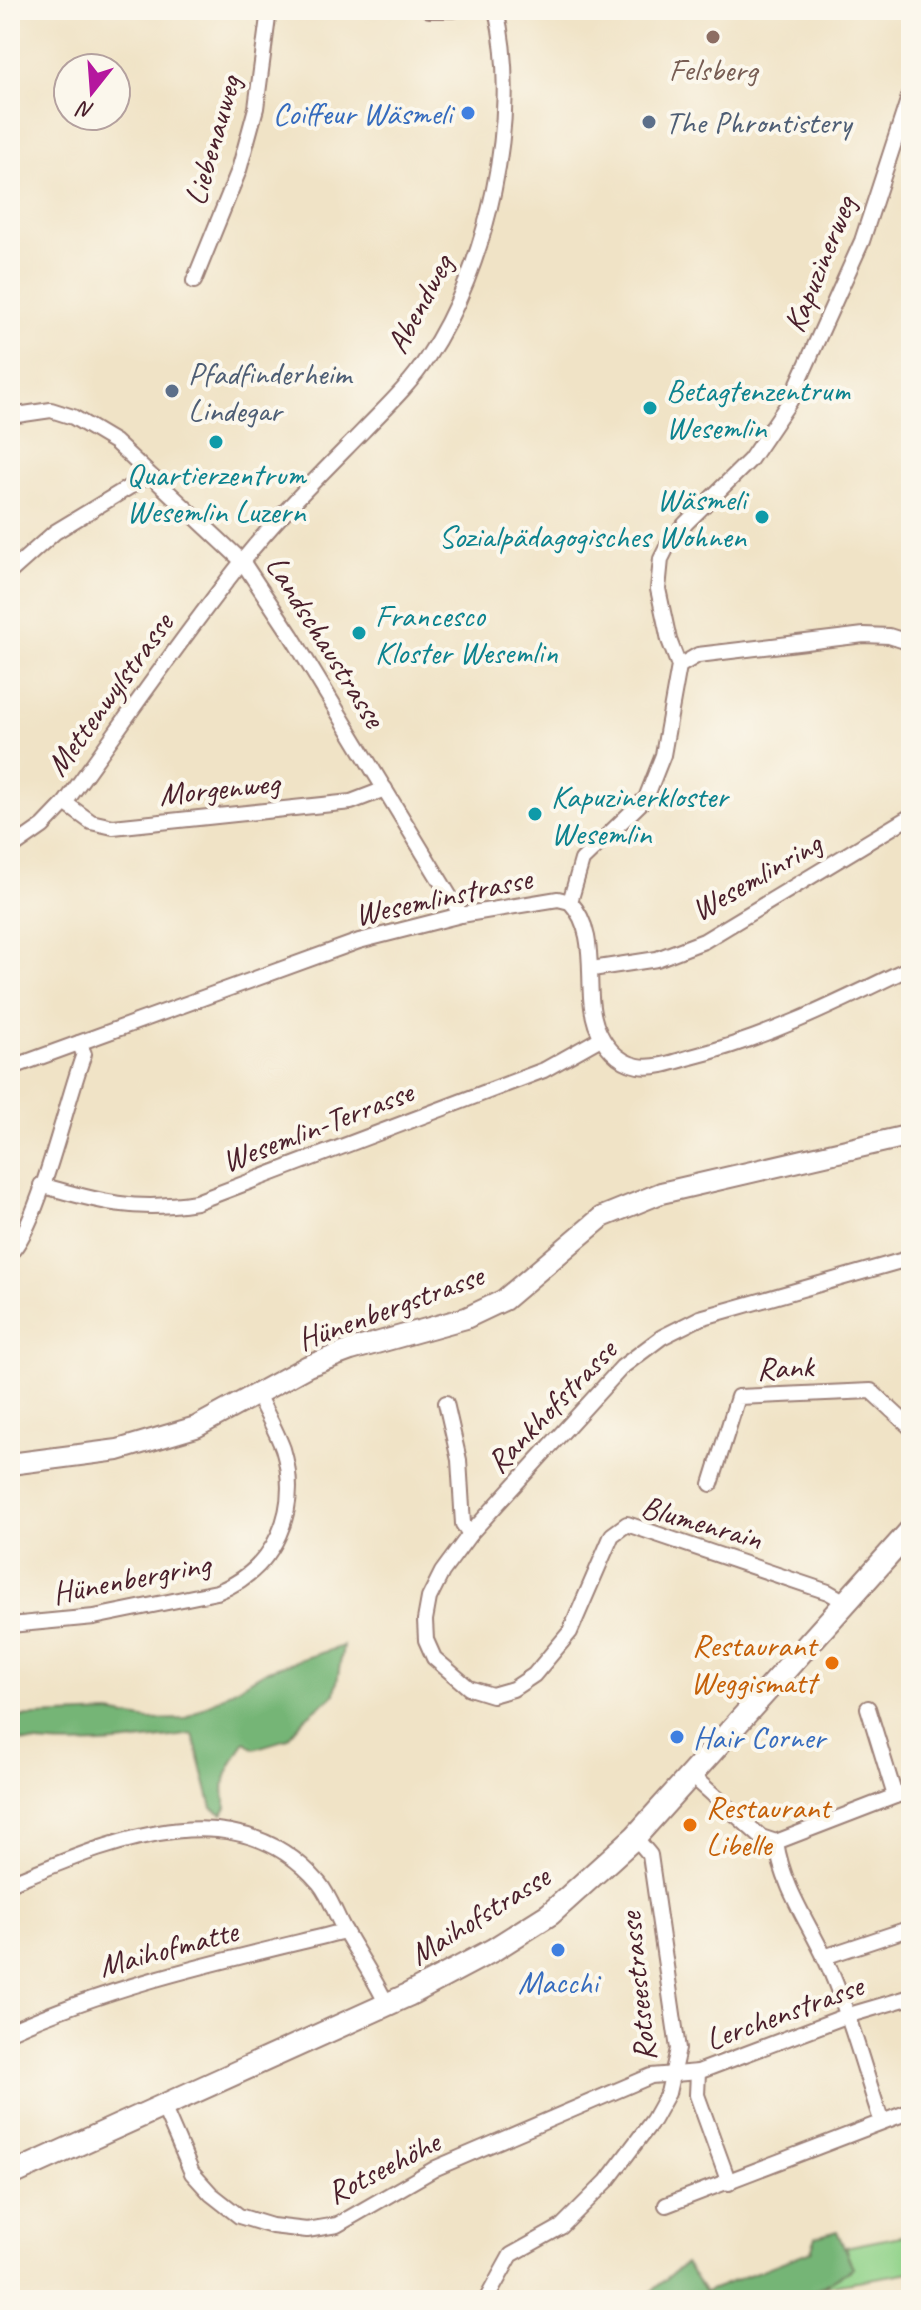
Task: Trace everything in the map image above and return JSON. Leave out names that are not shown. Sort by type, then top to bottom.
[{"type":"main road","name":"Maihofstrasse","points":[[10,2175],[387,2005],[493,1950],[550,1914],[635,1837],[911,1530]]},
{"type":"street","name":"Liebenauweg","points":[[194,281],[239,170],[256,108],[269,10]]},
{"type":"street","points":[[429,10],[454,10]]},
{"type":"street","name":"Abendweg","points":[[242,561],[398,395],[427,358],[457,303],[475,260],[497,162],[504,67],[496,10]]},
{"type":"street","name":"Kapuzinerweg","points":[[570,902],[582,860],[646,798],[670,726],[679,666],[669,640],[658,589],[661,559],[670,541],[686,523],[750,460],[790,401],[862,241],[907,120],[911,91]]},
{"type":"street","name":"Landschaustrasse","points":[[10,416],[51,410],[73,417],[115,442],[242,561],[461,915]]},
{"type":"street","points":[[10,572],[55,532],[149,475]]},
{"type":"street","name":"Mettenwylstrasse","points":[[10,849],[43,826],[65,803],[242,561]]},
{"type":"street","points":[[679,666],[698,655],[864,635],[889,636],[911,643]]},
{"type":"street","name":"Morgenweg","points":[[65,803],[91,822],[113,827],[351,802],[385,789]]},
{"type":"street","name":"Wesemlinring","points":[[592,969],[657,959],[704,941],[911,816]]},
{"type":"street","name":"Wesemlinstrasse","points":[[10,1068],[359,941],[461,915],[558,899],[570,902],[582,923],[592,969],[594,1019],[601,1038]]},
{"type":"street","points":[[601,1038],[616,1056],[636,1066],[665,1064],[733,1047],[798,1023],[911,967]]},
{"type":"street","name":"Wesemlin-Terrasse","points":[[41,1185],[124,1207],[155,1209],[196,1202],[544,1070],[601,1038]]},
{"type":"street","points":[[10,1253],[27,1227],[41,1185],[84,1054],[79,1043]]},
{"type":"street","name":"Hünenbergstrasse","points":[[10,1464],[68,1459],[154,1440],[196,1427],[256,1392],[351,1350],[466,1318],[504,1300],[602,1217],[627,1204],[661,1193],[911,1135]]},
{"type":"street","name":"Rankhofstrasse","points":[[443,1668],[426,1640],[429,1598],[442,1572],[470,1534],[622,1367],[662,1337],[739,1305],[911,1258]]},
{"type":"street","name":"Rank","points":[[711,1484],[738,1397],[871,1391],[911,1428]]},
{"type":"street","name":"Hünenbergring","points":[[10,1625],[94,1617],[217,1592],[231,1586],[258,1566],[276,1544],[288,1516],[289,1485],[282,1448],[256,1392]]},
{"type":"street","name":"Rankhofstrasse","points":[[446,1403],[459,1460],[463,1524],[470,1534]]},
{"type":"street","name":"Blumenrain","points":[[443,1668],[469,1688],[492,1695],[503,1694],[534,1675],[570,1632],[612,1535],[627,1524],[828,1592],[847,1603]]},
{"type":"street","points":[[868,1708],[895,1796]]},
{"type":"street","points":[[691,1775],[761,1837],[776,1842],[911,1790]]},
{"type":"street","points":[[10,1883],[101,1846],[148,1834],[219,1831],[277,1844],[321,1885],[387,2005]]},
{"type":"street","name":"Rotseestrasse","points":[[486,2300],[511,2255],[561,2227],[607,2181],[653,2120],[675,2072],[678,2049],[650,1855],[635,1837]]},
{"type":"street","points":[[776,1842],[780,1867],[793,1902],[824,1957],[881,2120]]},
{"type":"street","points":[[824,1957],[911,1928]]},
{"type":"street","name":"Maihofmatte","points":[[10,2031],[65,2007],[152,1979],[345,1931]]},
{"type":"street","name":"Lerchenstrasse","points":[[675,2072],[698,2072],[846,2016],[911,1997]]},
{"type":"street","name":"Rotseehöhe","points":[[163,2106],[192,2173],[211,2194],[239,2216],[272,2226],[307,2230],[337,2225],[436,2168],[651,2076],[675,2072]]},
{"type":"street","points":[[698,2072],[697,2095],[729,2183]]},
{"type":"street","points":[[666,2205],[911,2111]]},
{"type":"green space","points":[[343,1646],[335,1694],[305,1718],[287,1739],[254,1749],[246,1742],[243,1744],[225,1780],[226,1807],[222,1814],[212,1808],[193,1734],[78,1745],[10,1739],[10,1717],[110,1713],[149,1720],[184,1719],[268,1670]]},
{"type":"green space","points":[[837,2231],[853,2268],[799,2300],[641,2300],[685,2263],[705,2292],[811,2251],[816,2237]]},
{"type":"green space","points":[[911,2234],[911,2272],[822,2287],[853,2268],[845,2247]]},
{"type":"place","name":"Felsberg","points":[[713,37]]},
{"type":"place","name":"Coiffeur Wäsmeli","points":[[468,113]]},
{"type":"place","name":"The Phrontistery","points":[[649,122]]},
{"type":"place","name":"Pfadfinderheim Lindegar","points":[[172,391]]},
{"type":"place","name":"Betagtenzentrum Wesemlin","points":[[650,408]]},
{"type":"place","name":"Quartierzentrum Wesemlin Luzern","points":[[216,442]]},
{"type":"place","name":"Wäsmeli Sozialpädagogisches Wohnen","points":[[762,517]]},
{"type":"place","name":"Francesco Kloster Wesemlin","points":[[359,633]]},
{"type":"place","name":"Kapuzinerkloster Wesemlin","points":[[535,814]]},
{"type":"place","name":"Restaurant Weggismatt","points":[[832,1663]]},
{"type":"place","name":"Hair Corner","points":[[677,1737]]},
{"type":"place","name":"Restaurant Libelle","points":[[690,1825]]},
{"type":"place","name":"Macchi","points":[[558,1950]]}]
